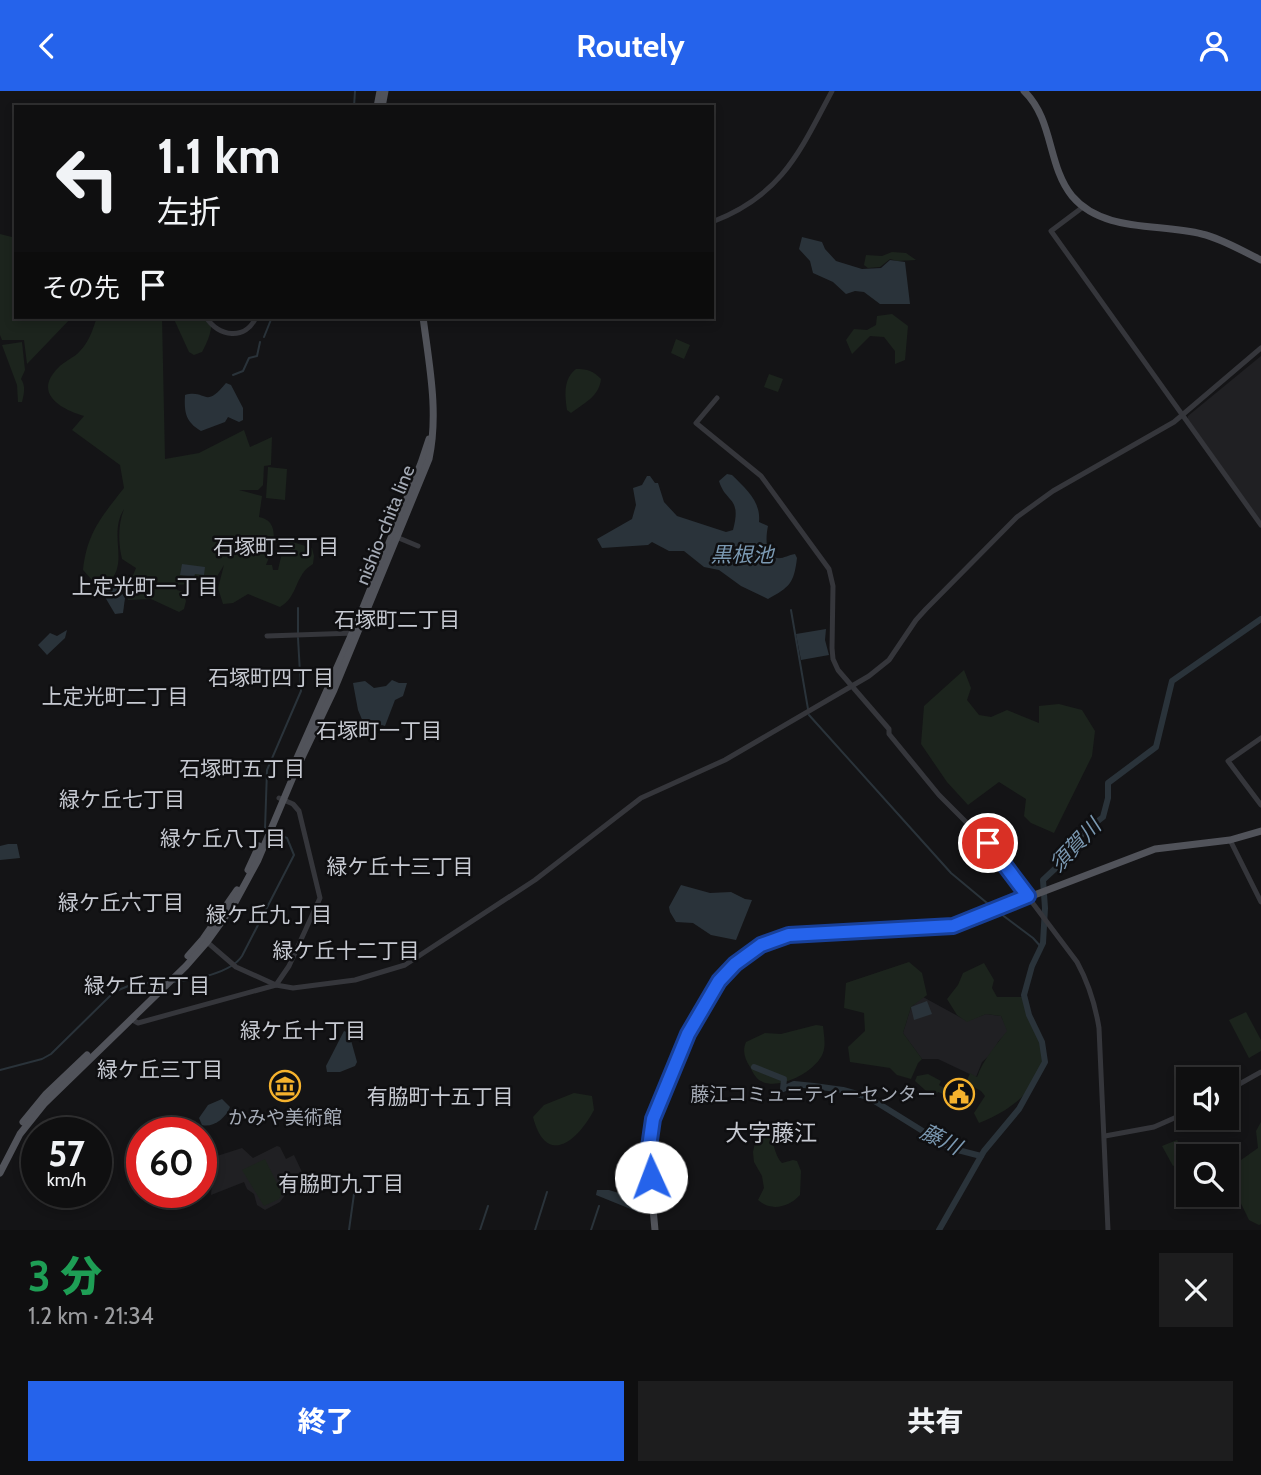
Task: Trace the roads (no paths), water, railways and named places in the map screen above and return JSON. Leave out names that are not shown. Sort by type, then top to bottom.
[{"type":"main road","points":[[1024,91],[1037,106],[1065,185],[1083,207],[1106,219],[1212,237],[1261,260]]},
{"type":"main road","name":"nishio-chita line","points":[[0,1173],[26,1124],[131,1019],[203,939],[229,904],[268,830],[428,463],[434,416],[420,319]]},
{"type":"main road","name":"nishio-chita line","points":[[0,1161],[16,1131],[46,1094],[207,942],[233,906],[258,860],[268,830]]},
{"type":"main road","points":[[655,1230],[648,1154],[653,1119],[701,1010],[719,981],[735,964],[761,945],[789,935],[953,926],[1155,849],[1230,840],[1261,831]]},
{"type":"street","points":[[714,221],[750,204],[781,177],[804,146],[832,91]]},
{"type":"street","points":[[1083,207],[1051,231],[1261,525]]},
{"type":"street","points":[[208,319],[215,329],[233,334],[247,330],[255,319]]},
{"type":"street","points":[[207,942],[234,965],[276,985],[293,988],[355,980],[405,965],[535,880],[642,798],[725,760],[869,676],[889,660],[916,620],[1017,517],[1053,491],[1166,427],[1261,348]]},
{"type":"street","points":[[717,398],[696,423],[761,476],[826,562],[833,586],[831,635],[833,659],[838,670],[939,795],[989,845],[1077,962],[1088,983],[1095,1004],[1105,1136],[1108,1230]]},
{"type":"street","points":[[394,536],[418,545]]},
{"type":"street","points":[[267,636],[355,633]]},
{"type":"street","points":[[1261,738],[1228,761],[1261,805]]},
{"type":"street","points":[[131,1019],[138,1023],[276,985],[289,966],[320,898],[299,811],[293,804],[281,799]]},
{"type":"street","points":[[1230,840],[1261,902]]},
{"type":"street","points":[[1239,1084],[1261,1072]]},
{"type":"street","points":[[1105,1136],[1154,1127],[1176,1117]]},
{"type":"water","points":[[802,237],[822,242],[836,261],[862,269],[881,268],[890,260],[905,262],[910,304],[880,304],[864,292],[846,294],[833,282],[813,273],[810,261],[799,249]]},
{"type":"water","points":[[226,383],[231,385],[243,408],[243,420],[239,422],[228,417],[225,422],[201,431],[187,416],[185,395],[209,397]]},
{"type":"water","name":"黒根池","points":[[727,474],[732,475],[747,490],[755,502],[759,522],[768,526],[767,545],[770,553],[779,558],[795,554],[797,558],[790,583],[768,599],[741,586],[719,570],[704,567],[684,551],[669,551],[652,542],[648,545],[602,548],[597,539],[632,519],[636,505],[633,488],[642,485],[647,476],[658,483],[664,502],[677,516],[726,532],[733,530],[736,511],[719,481]]},
{"type":"water","points":[[182,564],[205,567],[204,575],[180,575]]},
{"type":"water","points":[[114,582],[125,598],[123,613],[115,614],[102,592]]},
{"type":"water","points":[[826,629],[825,640],[829,655],[801,660],[796,634]]},
{"type":"water","points":[[67,630],[65,638],[47,655],[38,645],[50,633],[57,636]]},
{"type":"water","points":[[392,680],[407,683],[403,696],[395,700],[385,726],[366,729],[358,710],[353,683],[365,681],[374,688],[386,686]]},
{"type":"water","points":[[17,844],[20,858],[0,860],[0,846]]},
{"type":"water","points":[[681,885],[710,893],[731,892],[752,900],[736,940],[711,935],[693,923],[676,922],[669,907]]},
{"type":"water","points":[[927,1001],[932,1014],[914,1020],[911,1007]]},
{"type":"water","points":[[344,1031],[349,1033],[357,1062],[355,1066],[340,1072],[327,1072],[326,1066]]},
{"type":"water","points":[[222,1099],[230,1107],[217,1122],[217,1117],[200,1117],[208,1105]]},
{"type":"water","points":[[597,1190],[609,1190],[644,1201],[644,1212],[596,1195]]},
{"type":"waterway","points":[[354,105],[355,91]]},
{"type":"waterway","points":[[264,337],[271,319]]},
{"type":"waterway","points":[[233,375],[243,371],[249,358],[257,356],[260,342]]},
{"type":"waterway","points":[[298,608],[298,633]]},
{"type":"waterway","points":[[791,610],[808,709]]},
{"type":"waterway","name":"須賀川","points":[[939,1230],[984,1151],[1019,1109],[1045,1062],[1042,1042],[1029,1015],[1024,995],[1032,966],[1043,943],[1043,880],[1059,865],[1083,833],[1103,817],[1108,798],[1108,783],[1156,747],[1172,681],[1261,619]]},
{"type":"waterway","points":[[267,830],[267,770],[301,691],[298,638]]},
{"type":"waterway","points":[[809,715],[951,873],[993,908]]},
{"type":"waterway","points":[[174,982],[221,971],[242,956],[294,855],[287,838],[272,832]]},
{"type":"waterway","points":[[997,911],[1042,948]]},
{"type":"waterway","points":[[0,1070],[51,1054],[114,992],[133,984],[165,982]]},
{"type":"waterway","name":"藤川","points":[[754,1067],[784,1079],[783,1089],[794,1084],[843,1090],[868,1097],[950,1148],[981,1156]]},
{"type":"waterway","points":[[535,1230],[547,1192]]},
{"type":"waterway","points":[[349,1230],[354,1194]]},
{"type":"waterway","points":[[480,1230],[488,1206]]},
{"type":"waterway","points":[[591,1230],[599,1206]]},
{"type":"place","name":"かみや美術館","points":[[285,1086]]},
{"type":"place","name":"藤江コミュニティーセンター","points":[[959,1094]]},
{"type":"district","name":"石塚町三丁目","points":[[276,546]]},
{"type":"district","name":"上定光町一丁目","points":[[145,586]]},
{"type":"district","name":"石塚町二丁目","points":[[397,619]]},
{"type":"district","name":"石塚町四丁目","points":[[271,677]]},
{"type":"district","name":"上定光町二丁目","points":[[115,696]]},
{"type":"district","name":"石塚町一丁目","points":[[379,730]]},
{"type":"district","name":"石塚町五丁目","points":[[242,768]]},
{"type":"district","name":"緑ケ丘七丁目","points":[[122,799]]},
{"type":"district","name":"緑ケ丘八丁目","points":[[223,838]]},
{"type":"district","name":"緑ケ丘十三丁目","points":[[400,866]]},
{"type":"district","name":"緑ケ丘六丁目","points":[[121,902]]},
{"type":"district","name":"緑ケ丘九丁目","points":[[269,914]]},
{"type":"district","name":"緑ケ丘十二丁目","points":[[346,950]]},
{"type":"district","name":"緑ケ丘五丁目","points":[[147,985]]},
{"type":"district","name":"緑ケ丘十丁目","points":[[303,1030]]},
{"type":"district","name":"緑ケ丘三丁目","points":[[160,1069]]},
{"type":"district","name":"有脇町十五丁目","points":[[440,1096]]},
{"type":"district","name":"大字藤江","points":[[771,1133]]},
{"type":"district","name":"有脇町九丁目","points":[[341,1183]]}]
